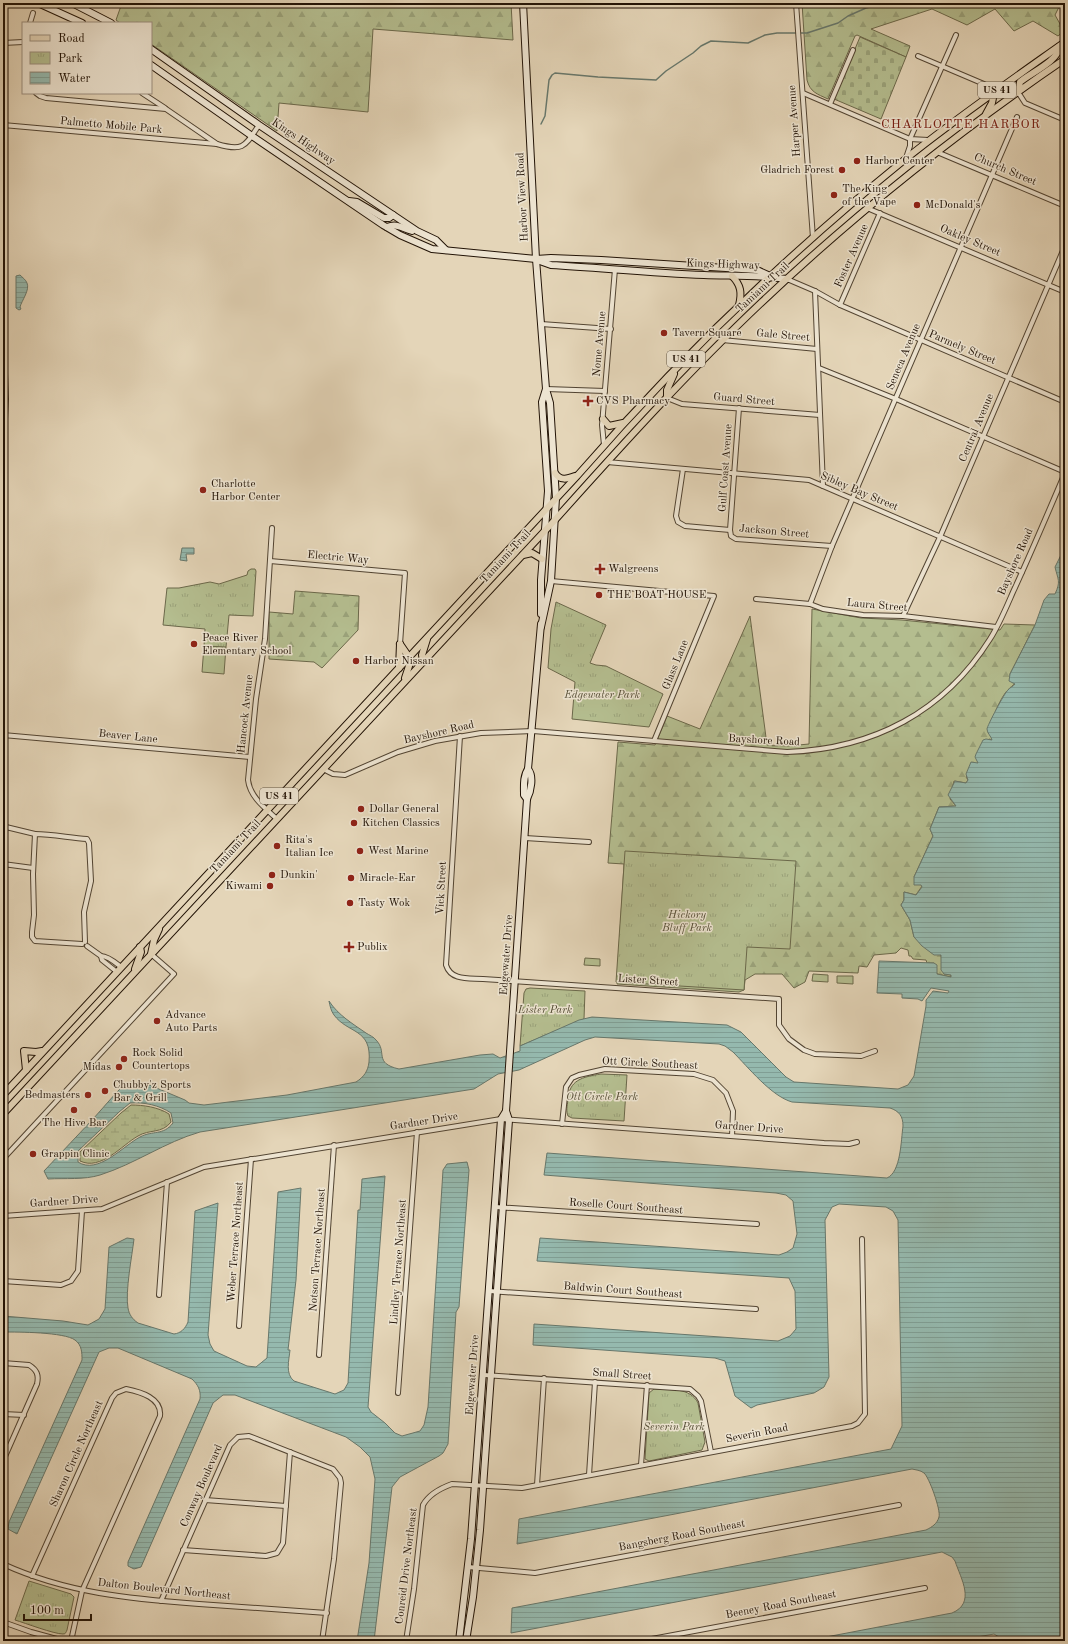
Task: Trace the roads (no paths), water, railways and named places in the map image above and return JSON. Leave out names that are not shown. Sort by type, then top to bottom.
[{"type":"main road","points":[[38,3],[80,22]]},
{"type":"main road","points":[[72,3],[109,22]]},
{"type":"main road","name":"Harbor View Road","points":[[523,3],[536,260],[546,389],[550,403],[555,473],[556,498],[554,521]]},
{"type":"main road","name":"Tamiami Trail","points":[[3,1095],[577,476],[604,445],[675,370],[738,307],[813,238],[905,160],[994,92],[1065,42]]},
{"type":"main road","points":[[1018,92],[1020,82],[1052,59],[1058,53],[1059,47]]},
{"type":"main road","name":"Kings Highway","points":[[152,50],[259,125],[393,215],[417,231],[436,240],[446,250]]},
{"type":"main road","name":"Tamiami Trail","points":[[3,1114],[423,660],[522,556],[607,462],[722,340],[787,278],[867,208],[985,115],[1065,59]]},
{"type":"main road","name":"Kings Highway","points":[[152,67],[347,201],[400,235],[432,249],[536,260],[551,265],[687,274],[754,277],[770,276]]},
{"type":"main road","points":[[985,115],[992,102],[994,92]]},
{"type":"main road","points":[[302,170],[310,159]]},
{"type":"main road","points":[[347,201],[356,202],[384,218],[389,218],[393,215]]},
{"type":"main road","points":[[387,227],[399,225],[410,231],[417,231]]},
{"type":"main road","name":"Kings Highway","points":[[536,260],[551,258],[601,260],[757,270],[770,276]]},
{"type":"main road","points":[[687,274],[688,266]]},
{"type":"main road","points":[[732,276],[739,284],[741,298],[738,307]]},
{"type":"main road","points":[[770,276],[787,278]]},
{"type":"main road","points":[[667,398],[668,386],[675,370]]},
{"type":"main road","name":"Harbor View Road","points":[[544,532],[548,507],[542,402],[546,389]]},
{"type":"main road","points":[[603,419],[608,426],[625,423]]},
{"type":"main road","points":[[555,473],[562,479],[577,476]]},
{"type":"main road","name":"Edgewater Drive","points":[[541,627],[551,581],[554,521]]},
{"type":"main road","name":"Edgewater Drive","points":[[466,1641],[476,1568],[484,1486],[510,1120],[506,1111],[508,1073],[527,799],[530,794],[531,773],[528,769],[533,731],[541,627],[544,532]]},
{"type":"main road","points":[[522,556],[532,553],[542,559]]},
{"type":"main road","points":[[423,660],[423,648],[428,636]]},
{"type":"main road","points":[[400,644],[411,660],[411,664],[404,682]]},
{"type":"main road","points":[[398,668],[400,644]]},
{"type":"main road","points":[[152,954],[154,940],[161,924]]},
{"type":"main road","points":[[134,973],[140,957],[140,947]]},
{"type":"main road","points":[[26,1070],[24,1051],[42,1052]]},
{"type":"main road","name":"Edgewater Drive","points":[[459,1641],[476,1485],[501,1119],[506,1111]]},
{"type":"street","name":"Harper Avenue","points":[[796,3],[813,238]]},
{"type":"street","points":[[30,22],[33,13]]},
{"type":"street","points":[[905,160],[910,146],[910,139],[956,35]]},
{"type":"street","points":[[3,43],[22,42]]},
{"type":"street","points":[[830,104],[853,50]]},
{"type":"street","points":[[918,56],[984,84],[994,92]]},
{"type":"street","points":[[1018,92],[1025,103],[1065,120]]},
{"type":"street","points":[[802,93],[910,139],[931,140]]},
{"type":"street","name":"Palmetto Mobile Park","points":[[37,94],[46,98],[166,109]]},
{"type":"street","name":"Palmetto Mobile Park","points":[[144,94],[217,144]]},
{"type":"street","name":"Seneca Avenue","points":[[810,604],[832,546],[1017,117]]},
{"type":"street","name":"Palmetto Mobile Park","points":[[3,125],[242,147],[246,144],[259,125]]},
{"type":"street","name":"Church Street","points":[[937,152],[1065,206]]},
{"type":"street","name":"Oakley Street","points":[[867,208],[1065,292]]},
{"type":"street","name":"Foster Avenue","points":[[840,305],[880,214]]},
{"type":"street","name":"Central Avenue","points":[[903,616],[940,537],[1065,246]]},
{"type":"street","name":"Nome Avenue","points":[[604,445],[603,419],[615,269]]},
{"type":"street","name":"Parmely Street","points":[[787,278],[840,305],[1065,402]]},
{"type":"street","points":[[815,291],[823,486]]},
{"type":"street","points":[[3,321],[6,399],[3,458]]},
{"type":"street","points":[[541,324],[611,329]]},
{"type":"street","name":"Gale Street","points":[[722,340],[817,349]]},
{"type":"street","points":[[819,368],[896,399],[1065,472]]},
{"type":"street","points":[[546,389],[605,391]]},
{"type":"street","name":"Guard Street","points":[[667,398],[682,404],[820,416]]},
{"type":"street","name":"Gulf Coast Avenue","points":[[730,530],[739,408]]},
{"type":"street","name":"Sibley Bay Street","points":[[607,462],[809,480],[1022,572]]},
{"type":"street","name":"Jackson Street","points":[[683,469],[676,516],[678,522],[684,526],[730,530],[731,536],[736,539],[832,546]]},
{"type":"street","name":"Bayshore Road","points":[[323,769],[334,774],[345,775],[398,752],[430,742],[460,736],[501,731],[533,731],[787,752],[822,750],[867,739],[883,733],[913,717],[948,691],[972,665],[991,638],[1022,572],[1065,472]]},
{"type":"street","name":"Hancock Avenue","points":[[272,528],[265,639],[256,693],[249,785],[254,796],[277,819]]},
{"type":"street","name":"Electric Way","points":[[270,561],[405,573],[400,644]]},
{"type":"street","name":"Glass Lane","points":[[551,581],[714,596],[654,741]]},
{"type":"street","name":"Laura Street","points":[[756,599],[810,604],[823,609],[863,615],[903,616],[996,627]]},
{"type":"street","name":"Beaver Lane","points":[[3,735],[250,757]]},
{"type":"street","name":"Vick Street","points":[[460,736],[446,965],[448,971],[457,977],[515,982]]},
{"type":"street","points":[[6,827],[35,834],[87,839],[89,843],[91,881],[84,912],[85,944]]},
{"type":"street","points":[[35,834],[33,868],[34,915],[32,937],[34,941],[85,944],[101,956],[105,956],[119,970]]},
{"type":"street","points":[[525,838],[589,842]]},
{"type":"street","points":[[3,864],[33,868]]},
{"type":"street","points":[[3,1159],[174,974],[152,954]]},
{"type":"street","name":"Lister Street","points":[[515,982],[779,999],[779,1025],[789,1039],[804,1050],[815,1054],[861,1056],[875,1051]]},
{"type":"street","name":"Ott Circle Southeast","points":[[562,1124],[566,1087],[572,1078],[579,1075],[605,1069],[694,1074],[713,1080],[726,1093],[733,1111],[732,1136]]},
{"type":"street","name":"Gardner Drive","points":[[3,1216],[82,1211],[108,1207],[204,1167],[501,1119],[849,1144],[858,1142]]},
{"type":"street","name":"Lindley Terrace Northeast","points":[[398,1393],[417,1132]]},
{"type":"street","name":"Notson Terrace Northeast","points":[[319,1355],[334,1146]]},
{"type":"street","name":"Weber Terrace Northeast","points":[[239,1326],[251,1159]]},
{"type":"street","points":[[159,1295],[167,1182]]},
{"type":"street","name":"Roselle Court Southeast","points":[[495,1207],[757,1224]]},
{"type":"street","points":[[3,1281],[61,1285],[71,1281],[78,1271],[82,1211]]},
{"type":"street","name":"Severin Road","points":[[476,1485],[516,1488],[537,1485],[852,1426],[858,1423],[864,1414],[862,1239]]},
{"type":"street","name":"Baldwin Court Southeast","points":[[489,1291],[756,1309]]},
{"type":"street","points":[[3,1363],[29,1365],[37,1373],[37,1384],[3,1461]]},
{"type":"street","name":"Small Street","points":[[484,1375],[684,1388],[694,1392],[701,1401],[711,1452]]},
{"type":"street","points":[[537,1485],[544,1378]]},
{"type":"street","points":[[589,1475],[595,1382]]},
{"type":"street","points":[[641,1465],[647,1385]]},
{"type":"street","name":"Sharon Circle Northeast","points":[[32,1576],[112,1398],[120,1390],[132,1390],[156,1401],[159,1405],[160,1416],[82,1590]]},
{"type":"street","points":[[3,1414],[24,1415]]},
{"type":"street","name":"Conway Boulevard","points":[[161,1601],[230,1444],[238,1437],[249,1436],[333,1469],[340,1478],[341,1483],[337,1534],[322,1641]]},
{"type":"street","points":[[183,1550],[272,1555],[277,1552],[283,1543],[290,1452]]},
{"type":"street","name":"Conreid Drive Northeast","points":[[406,1641],[414,1589],[423,1504],[431,1495],[446,1486],[452,1484],[476,1485]]},
{"type":"street","points":[[206,1500],[286,1506]]},
{"type":"street","name":"Bangsberg Road Southeast","points":[[468,1567],[535,1573],[899,1505]]},
{"type":"street","name":"Dalton Boulevard Northeast","points":[[3,1564],[32,1576],[82,1590],[122,1598],[327,1613]]},
{"type":"street","name":"Beeney Road Southeast","points":[[641,1641],[925,1588]]},
{"type":"street","points":[[71,1641],[82,1590]]},
{"type":"street","points":[[3,1622],[31,1632],[64,1641]]},
{"type":"water","points":[[20,275],[26,281],[28,286],[27,292],[20,307],[21,309],[19,310],[16,308],[16,276]]},
{"type":"water","points":[[1065,547],[1065,1641],[1002,1641],[994,1634],[955,1641],[805,1641],[952,1613],[959,1609],[965,1597],[963,1583],[955,1561],[952,1557],[942,1552],[511,1633],[512,1608],[926,1530],[937,1522],[939,1513],[929,1481],[924,1473],[912,1469],[517,1544],[519,1519],[891,1449],[902,1426],[898,1220],[893,1211],[886,1207],[839,1204],[832,1207],[825,1220],[829,1377],[824,1387],[814,1393],[757,1405],[751,1408],[735,1396],[725,1361],[715,1358],[533,1345],[534,1324],[778,1341],[790,1336],[796,1329],[795,1291],[789,1278],[537,1261],[540,1238],[779,1255],[793,1248],[797,1234],[793,1201],[786,1195],[776,1193],[544,1175],[547,1153],[887,1178],[892,1175],[900,1155],[903,1126],[902,1119],[898,1112],[890,1108],[792,1102],[784,1099],[768,1087],[733,1052],[725,1046],[719,1044],[595,1037],[585,1040],[519,1070],[498,1074],[474,1089],[200,1132],[175,1141],[125,1165],[94,1177],[48,1179],[44,1171],[116,1093],[125,1084],[131,1082],[147,1084],[189,1103],[204,1105],[287,1095],[356,1082],[363,1076],[368,1068],[369,1051],[367,1043],[363,1037],[346,1026],[334,1015],[329,1001],[346,1019],[375,1039],[379,1044],[383,1060],[386,1064],[399,1069],[480,1055],[493,1054],[500,1058],[520,1051],[520,1046],[579,1020],[592,1017],[727,1025],[741,1032],[786,1077],[794,1082],[898,1089],[908,1085],[914,1076],[926,1000],[933,991],[948,993],[949,991],[931,988],[922,1001],[918,999],[902,998],[902,994],[877,993],[879,961],[934,963],[937,965],[937,974],[951,977],[951,975],[944,974],[941,970],[941,955],[934,955],[922,946],[914,937],[910,920],[901,905],[904,900],[904,892],[916,895],[922,887],[921,885],[914,885],[914,877],[933,836],[930,829],[939,807],[956,806],[948,795],[955,781],[966,783],[968,780],[966,774],[971,762],[978,763],[975,757],[983,740],[992,740],[987,729],[1003,697],[1015,684],[1009,681],[1010,674],[1035,625],[1044,600],[1049,594],[1055,594],[1057,590],[1058,580],[1055,567]],"holes":[[[130,1103],[151,1105],[166,1110],[171,1113],[173,1123],[165,1130],[140,1137],[102,1162],[94,1165],[86,1165],[78,1162],[78,1151],[119,1112]]]},
{"type":"water","points":[[182,548],[194,548],[194,554],[186,554],[187,561],[180,560]]},
{"type":"water","points":[[467,1162],[469,1170],[459,1307],[456,1312],[448,1444],[443,1453],[400,1477],[392,1487],[374,1641],[357,1641],[369,1563],[375,1479],[370,1457],[360,1447],[346,1437],[235,1395],[223,1395],[213,1403],[141,1567],[134,1569],[128,1566],[128,1562],[200,1399],[200,1393],[199,1388],[192,1379],[118,1348],[109,1348],[99,1352],[17,1534],[8,1529],[9,1522],[82,1360],[82,1357],[79,1344],[69,1337],[40,1333],[3,1332],[3,1316],[63,1321],[88,1325],[99,1319],[105,1309],[109,1247],[127,1238],[134,1239],[127,1293],[130,1314],[138,1323],[174,1334],[181,1332],[188,1322],[195,1211],[218,1203],[208,1335],[210,1344],[214,1351],[247,1366],[256,1367],[267,1358],[278,1192],[301,1188],[296,1280],[288,1350],[290,1350],[288,1362],[289,1375],[294,1381],[335,1394],[344,1390],[348,1383],[358,1210],[360,1210],[362,1179],[385,1176],[368,1407],[371,1412],[395,1433],[402,1436],[420,1431],[424,1425],[428,1407],[443,1170],[447,1164]]},
{"type":"waterway","points":[[541,124],[545,116],[549,80],[555,73],[656,80],[701,46],[711,41],[748,43],[765,35],[777,33],[807,33],[838,23],[848,16],[866,8],[885,3]]},
{"type":"place","name":"Harbor Center","points":[[857,161]]},
{"type":"place","name":"Gladrich Forest","points":[[842,170]]},
{"type":"place","name":"The King of the Vape","points":[[834,195]]},
{"type":"place","name":"McDonald's","points":[[917,205]]},
{"type":"place","name":"Tavern Square","points":[[664,333]]},
{"type":"place","name":"CVS Pharmacy","points":[[588,401]]},
{"type":"place","name":"Charlotte Harbor Center","points":[[203,490]]},
{"type":"place","name":"Walgreens","points":[[600,569]]},
{"type":"place","name":"THE BOAT HOUSE","points":[[599,595]]},
{"type":"place","name":"Peace River Elementary School","points":[[194,644]]},
{"type":"place","name":"Harbor Nissan","points":[[356,661]]},
{"type":"place","name":"Dollar General","points":[[361,809]]},
{"type":"place","name":"Kitchen Classics","points":[[354,823]]},
{"type":"place","name":"Rita's Italian Ice","points":[[277,846]]},
{"type":"place","name":"West Marine","points":[[360,851]]},
{"type":"place","name":"Dunkin'","points":[[272,875]]},
{"type":"place","name":"Miracle-Ear","points":[[351,878]]},
{"type":"place","name":"Kiwami","points":[[270,886]]},
{"type":"place","name":"Tasty Wok","points":[[350,903]]},
{"type":"place","name":"Publix","points":[[349,947]]},
{"type":"place","name":"Advance Auto Parts","points":[[157,1021]]},
{"type":"place","name":"Rock Solid Countertops","points":[[124,1059]]},
{"type":"place","name":"Midas","points":[[119,1067]]},
{"type":"place","name":"Chubby'z Sports Bar & Grill","points":[[105,1091]]},
{"type":"place","name":"Bedmasters","points":[[88,1095]]},
{"type":"place","name":"The Hive Bar","points":[[74,1110]]},
{"type":"place","name":"Grappin Clinic","points":[[33,1154]]},
{"type":"district","name":"CHARLOTTE HARBOR","points":[[961,124]]},
{"type":"park label","name":"Edgewater Park","points":[[602,695]]},
{"type":"park label","name":"Hickory Bluff Park","points":[[687,921]]},
{"type":"park label","name":"Lister Park","points":[[545,1010]]},
{"type":"park label","name":"Ott Circle Park","points":[[602,1097]]},
{"type":"park label","name":"Severin Park","points":[[674,1427]]}]
